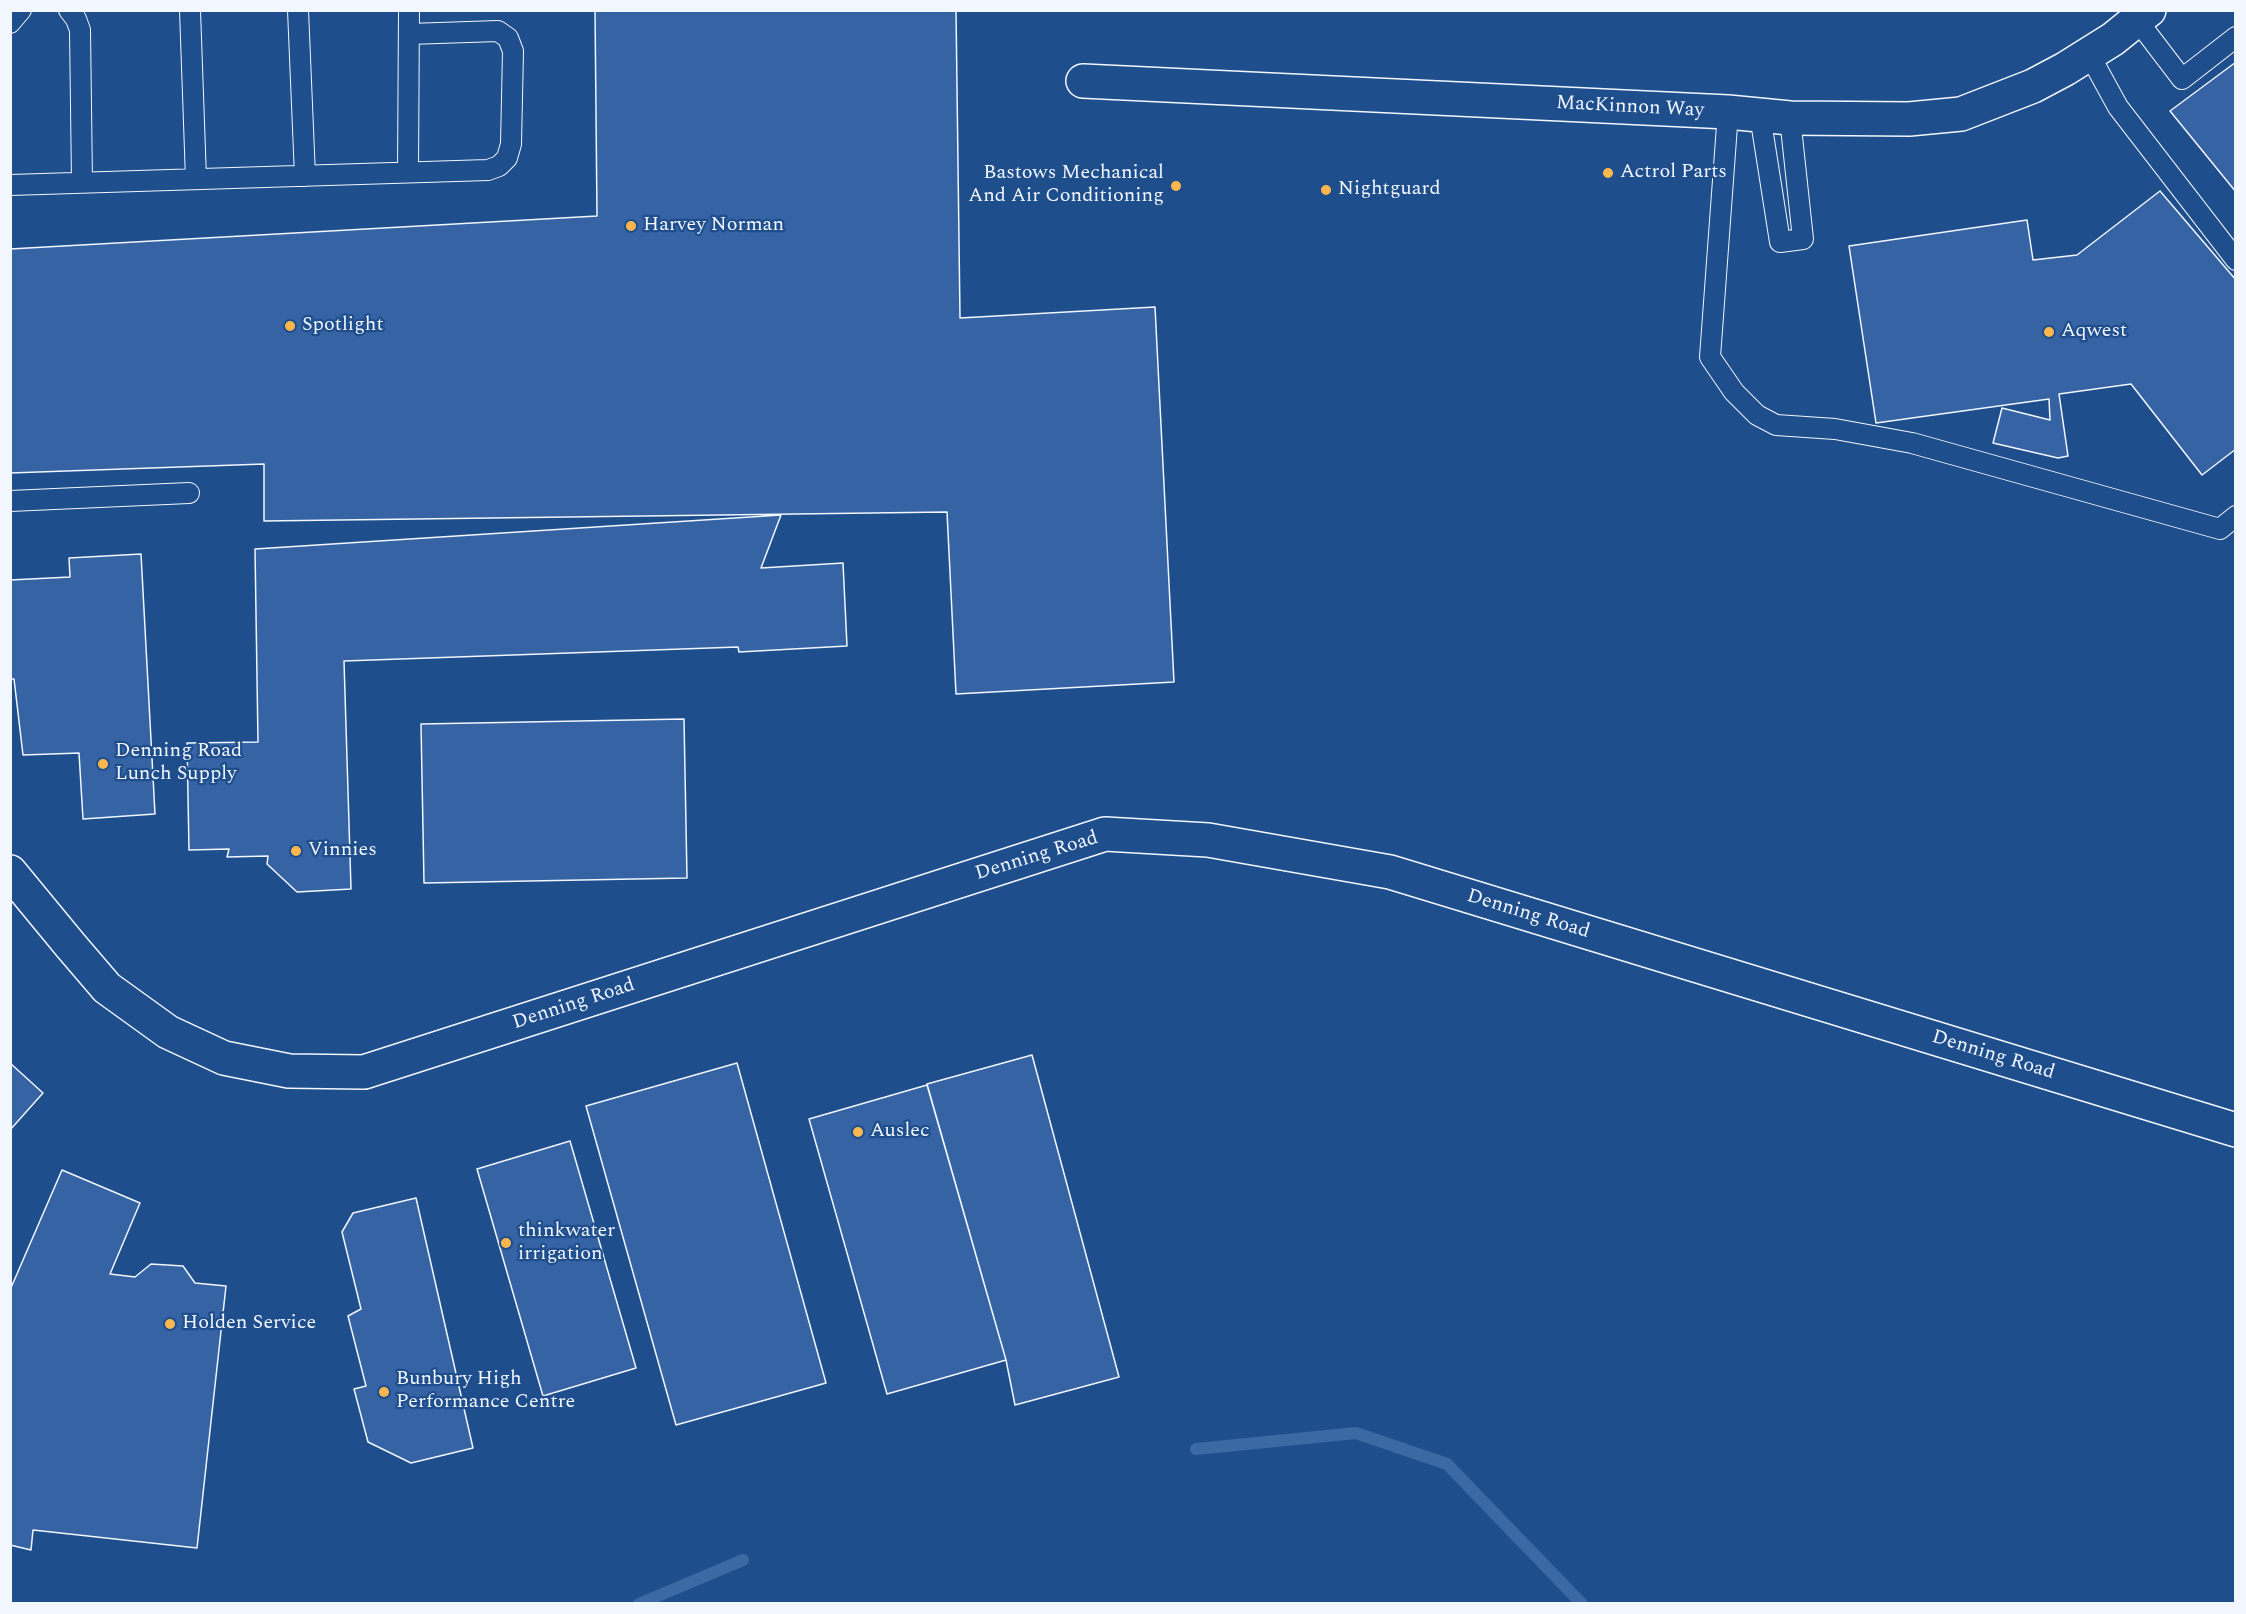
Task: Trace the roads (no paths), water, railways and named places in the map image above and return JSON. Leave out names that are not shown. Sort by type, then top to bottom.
[{"type":"street","name":"MacKinnon Way","points":[[1083,81],[1759,115],[1909,119],[1961,114],[2032,86],[2089,54],[2143,15]]},
{"type":"street","name":"Denning Road","points":[[10,872],[107,988],[168,1032],[224,1058],[289,1071],[364,1072],[1105,834],[1208,840],[1390,873],[2235,1130]]},
{"type":"lane","points":[[10,23],[21,10]]},
{"type":"lane","points":[[69,10],[80,30],[82,182]]},
{"type":"lane","points":[[190,10],[196,179]]},
{"type":"lane","points":[[298,10],[305,176]]},
{"type":"lane","points":[[408,172],[409,10]]},
{"type":"lane","points":[[2143,15],[2182,79],[2235,38]]},
{"type":"lane","points":[[10,185],[488,170],[499,166],[507,158],[511,144],[513,51],[508,38],[498,31],[409,34]]},
{"type":"lane","points":[[2089,54],[2118,107],[2235,260]]},
{"type":"lane","points":[[1759,115],[1803,239],[1780,242],[1759,115]]},
{"type":"lane","points":[[1759,115],[1710,357],[1734,392],[1757,415],[1776,426],[1835,429],[1912,443],[2220,529],[2235,516]]},
{"type":"lane","points":[[10,501],[189,493]]},
{"type":"waterway","points":[[1196,1449],[1356,1433],[1447,1464],[1582,1604]]},
{"type":"waterway","points":[[639,1604],[743,1560]]},
{"type":"place","name":"Actrol Parts","points":[[1608,173]]},
{"type":"place","name":"Bastows Mechanical And Air Conditioning","points":[[1176,186]]},
{"type":"place","name":"Nightguard","points":[[1326,190]]},
{"type":"place","name":"Harvey Norman","points":[[631,226]]},
{"type":"place","name":"Spotlight","points":[[290,326]]},
{"type":"place","name":"Aqwest","points":[[2049,332]]},
{"type":"place","name":"Denning Road Lunch Supply","points":[[103,764]]},
{"type":"place","name":"Vinnies","points":[[296,851]]},
{"type":"place","name":"Auslec","points":[[858,1132]]},
{"type":"place","name":"thinkwater irrigation","points":[[506,1243]]},
{"type":"place","name":"Holden Service","points":[[170,1324]]},
{"type":"place","name":"Bunbury High Performance Centre","points":[[384,1392]]}]
